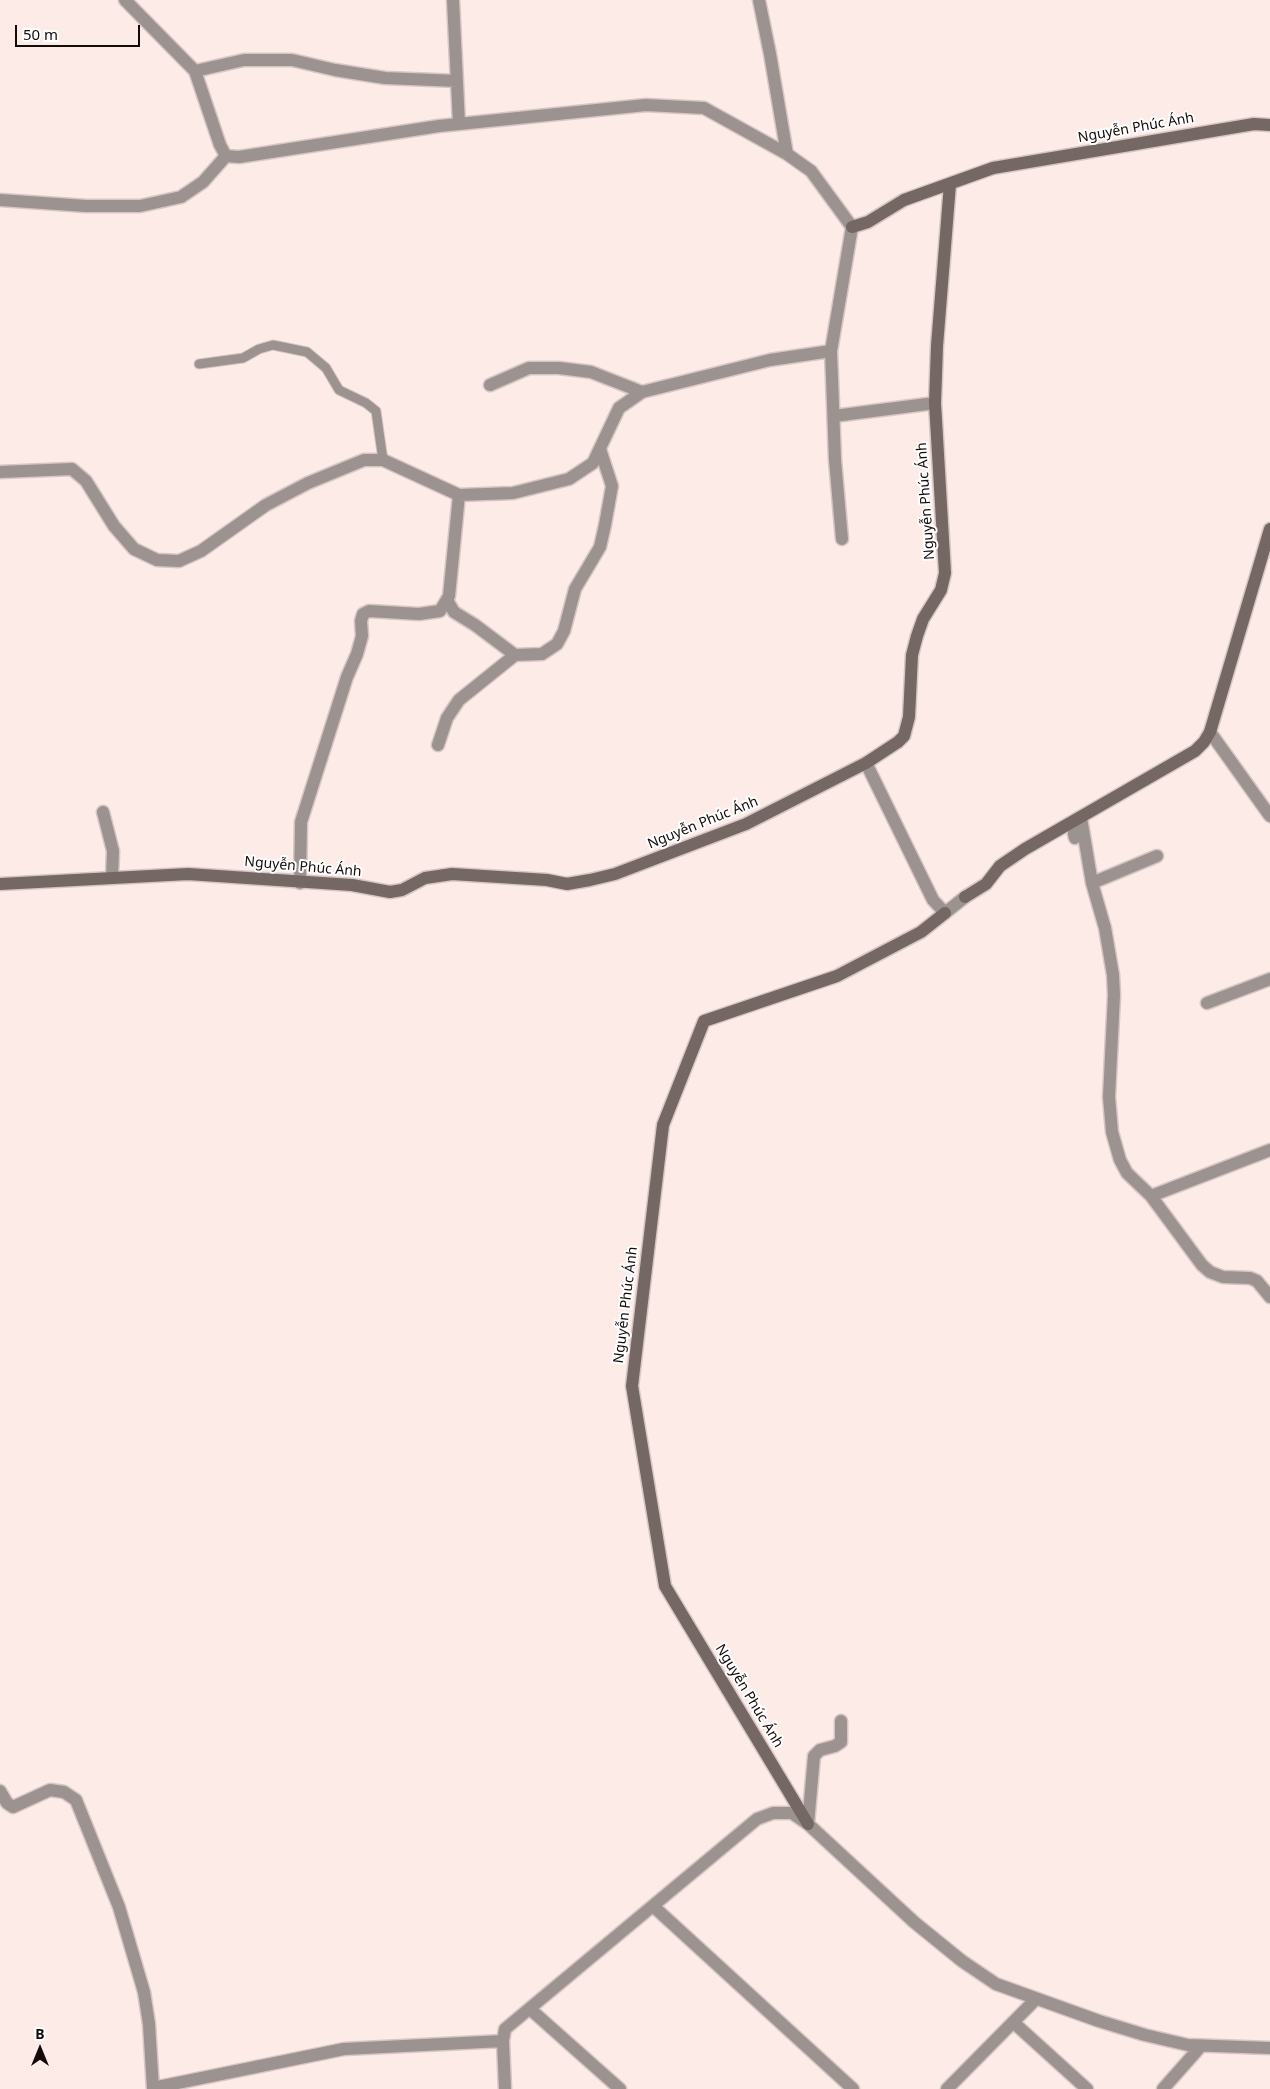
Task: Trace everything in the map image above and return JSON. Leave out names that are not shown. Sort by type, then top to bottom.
[{"type":"street","points":[[125,0],[195,71],[220,145],[226,156]]},
{"type":"street","points":[[453,0],[458,81],[458,124]]},
{"type":"street","points":[[759,0],[787,154]]},
{"type":"street","points":[[195,71],[244,60],[292,60],[335,70],[385,78],[458,81]]},
{"type":"street","points":[[226,156],[239,157],[458,124],[646,105],[704,108],[787,154],[811,171],[852,227],[831,351],[842,539]]},
{"type":"street","name":"Nguyễn Phúc Ánh","points":[[852,227],[868,222],[904,200],[993,168],[1254,124],[1270,125]]},
{"type":"street","points":[[0,200],[86,206],[140,206],[181,197],[203,182],[226,156]]},
{"type":"street","name":"Nguyễn Phúc Ánh","points":[[0,884],[160,875],[222,875],[300,883],[352,885],[390,892],[402,890],[425,878],[452,874],[547,880],[567,884],[616,874],[746,824],[866,763],[904,736],[909,717],[912,663],[917,636],[923,619],[944,583],[945,567],[935,403],[937,346],[950,184]]},
{"type":"street","points":[[0,472],[72,469],[86,481],[114,526],[134,549],[157,560],[179,561],[201,551],[266,505],[308,483],[364,460],[382,460],[458,495],[513,493],[568,479],[593,463],[619,408],[642,392],[770,360],[831,351]]},
{"type":"street","points":[[490,385],[529,368],[559,368],[591,372],[642,392]]},
{"type":"street","points":[[834,416],[935,403]]},
{"type":"street","points":[[438,745],[447,718],[459,700],[515,655],[542,654],[557,644],[564,631],[575,589],[600,547],[612,486],[600,449]]},
{"type":"street","points":[[300,883],[301,822],[344,686],[357,654],[362,636],[361,621],[363,614],[369,611],[420,614],[440,611],[449,596],[458,495]]},
{"type":"street","points":[[866,763],[933,900],[946,913],[965,897],[986,884],[1000,866],[1025,849],[1195,751],[1204,742],[1210,732],[1270,530]]},
{"type":"street","points":[[447,600],[454,612],[515,655]]},
{"type":"street","points":[[1210,732],[1270,816]]},
{"type":"street","points":[[103,812],[113,851],[112,878]]},
{"type":"street","points":[[1081,818],[1092,883],[1109,949],[1114,995],[1109,1097],[1115,1147],[1127,1173],[1151,1196],[1202,1265],[1210,1272],[1223,1276],[1250,1278],[1257,1281],[1270,1297]]},
{"type":"street","points":[[1092,883],[1156,856]]},
{"type":"street","name":"Nguyễn Phúc Ánh","points":[[808,1824],[665,1586],[632,1386],[663,1125],[704,1021],[837,976],[921,932],[946,913]]},
{"type":"street","points":[[1207,1003],[1270,979]]},
{"type":"street","points":[[1151,1196],[1270,1150]]},
{"type":"street","points":[[808,1824],[814,1756],[820,1750],[835,1746],[841,1742],[841,1721]]},
{"type":"street","points":[[0,1790],[7,1803],[13,1807],[50,1790],[64,1792],[76,1800],[119,1907],[144,1992],[149,2024],[153,2089],[344,2048],[503,2041]]},
{"type":"street","points":[[505,2089],[503,2041],[506,2030],[757,1819],[773,1812],[792,1813],[808,1824],[914,1922],[962,1961],[996,1984],[1145,2035],[1188,2045],[1270,2048]]},
{"type":"street","points":[[653,1906],[853,2089]]},
{"type":"street","points":[[947,2089],[1036,1999]]},
{"type":"street","points":[[530,2009],[620,2089]]},
{"type":"street","points":[[1013,2022],[1087,2089]]},
{"type":"street","points":[[1163,2089],[1201,2046]]},
{"type":"lane","points":[[199,364],[243,358],[259,349],[273,345],[307,352],[326,368],[339,390],[366,403],[376,411],[382,460]]}]
